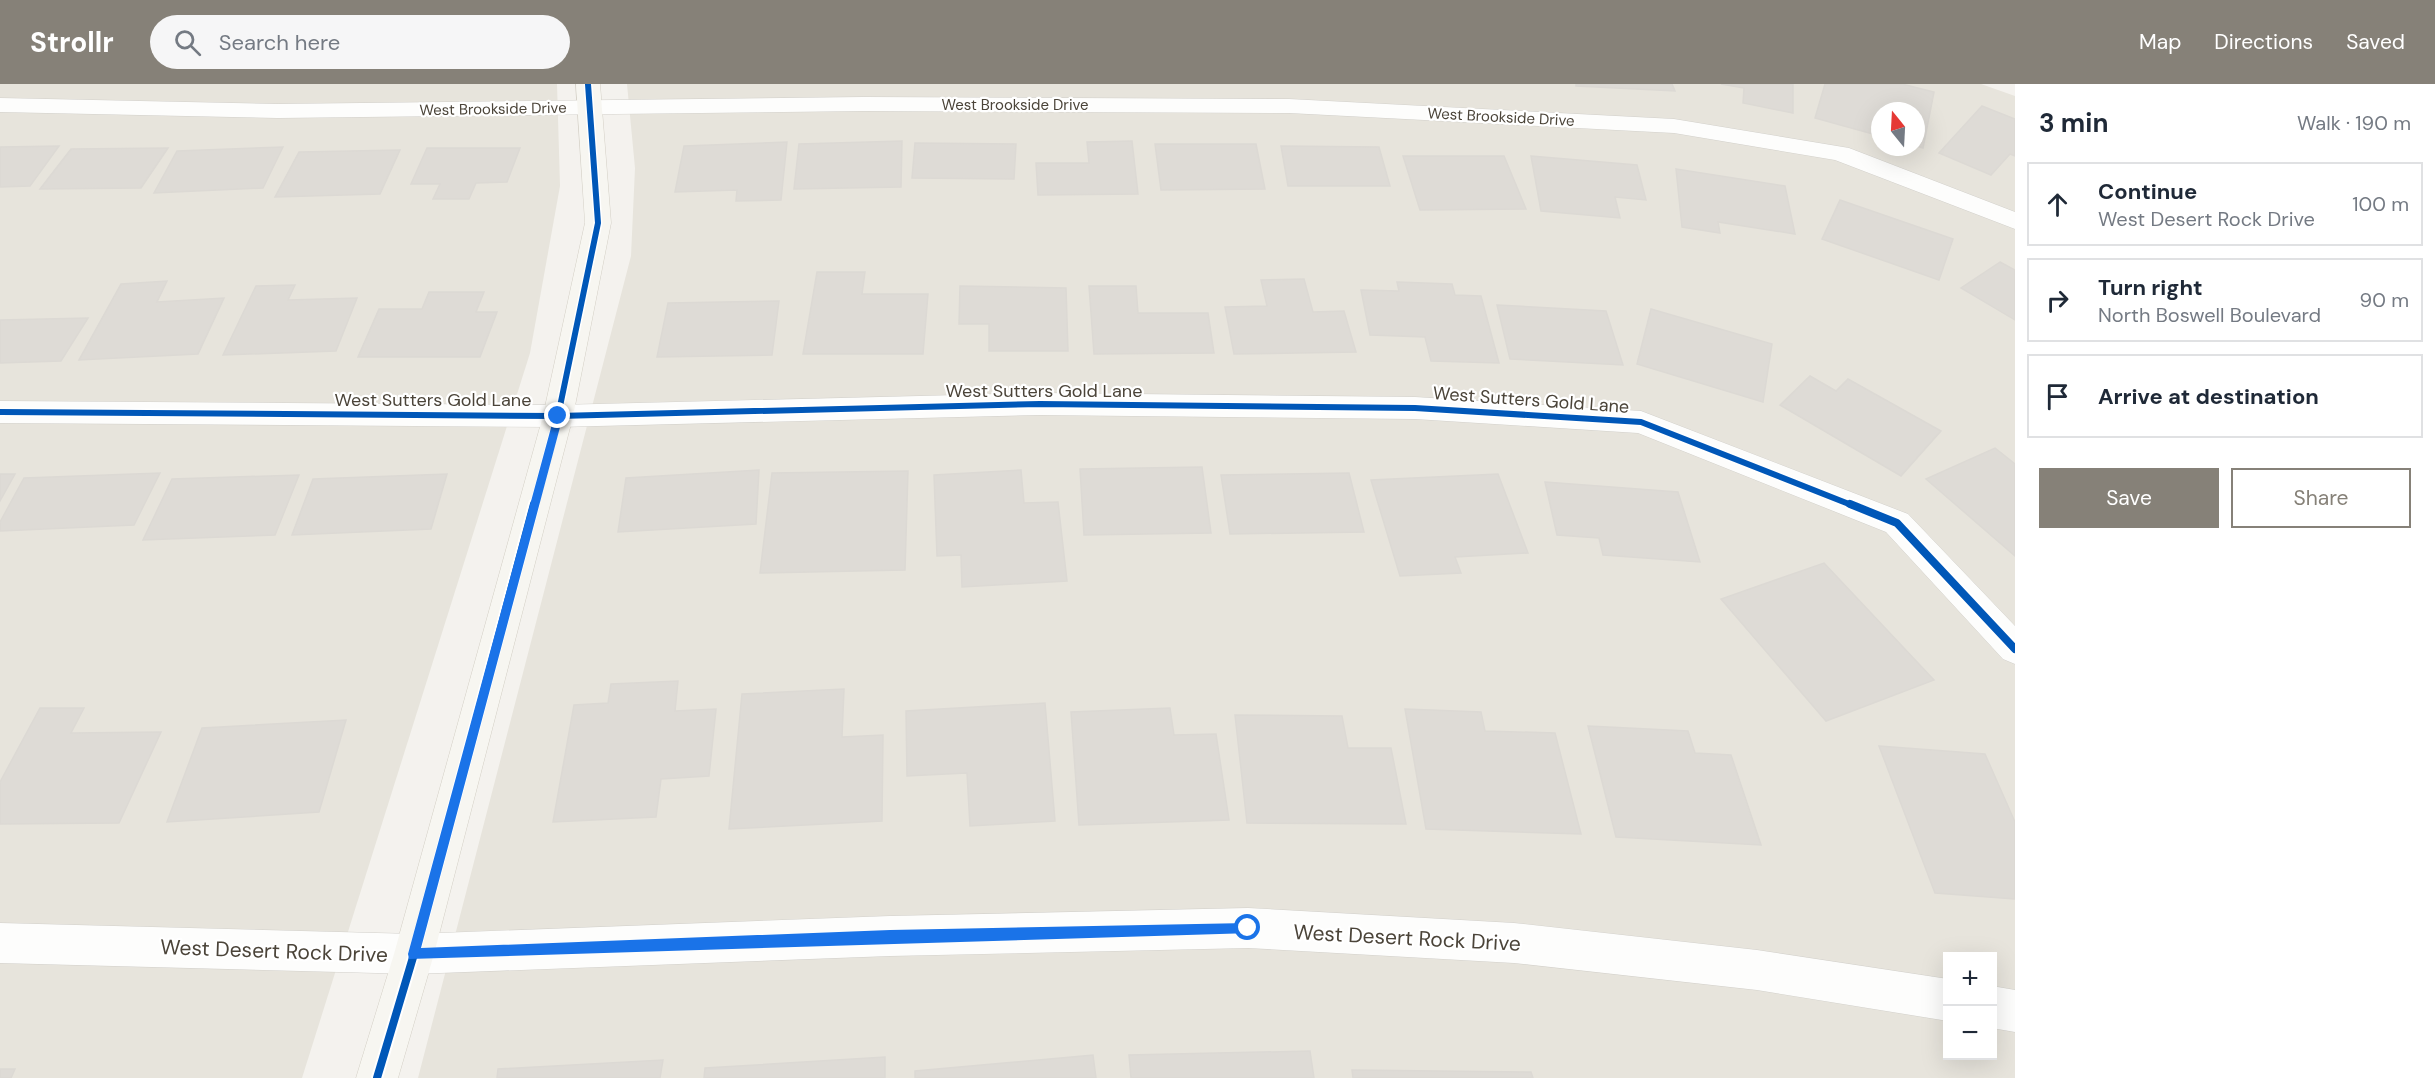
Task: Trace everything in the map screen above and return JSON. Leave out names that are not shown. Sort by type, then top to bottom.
[{"type":"street","name":"West Brookside Drive","points":[[0,105],[278,111],[589,96],[864,104],[1289,106],[1674,126],[1840,153],[2015,221]]},
{"type":"street","points":[[377,1078],[414,954],[558,416],[598,222],[589,96]]},
{"type":"street","name":"West Sutters Gold Lane","points":[[0,412],[558,416],[1040,404],[1414,408],[1641,422],[1897,523],[2015,649]]},
{"type":"street","name":"West Desert Rock Drive","points":[[0,943],[414,954],[890,936],[1248,928],[1514,943],[1757,970],[1943,999]]},
{"type":"street","points":[[1997,1008],[2015,1011]]},
{"type":"shaded area","points":[[0,84],[557,84],[560,186],[530,353],[302,1078],[0,1078]]},
{"type":"shaded area","points":[[627,84],[1981,84],[2015,96],[2015,1078],[418,1078],[631,256],[635,168]]},
{"type":"building","points":[[1576,84],[1672,84],[1675,91],[1576,86]]},
{"type":"building","points":[[1721,84],[1793,84],[1793,113],[1743,103],[1744,88]]},
{"type":"building","points":[[1825,84],[1902,84],[1934,92],[1925,138],[1925,102],[1871,102],[1871,134],[1815,118]]},
{"type":"building","points":[[1982,106],[2015,119],[2015,156],[2010,154],[1991,175],[1939,153]]},
{"type":"building","points":[[902,141],[901,187],[794,189],[799,144]]},
{"type":"building","points":[[1132,141],[1138,194],[1038,195],[1036,163],[1089,163],[1087,142]]},
{"type":"building","points":[[787,142],[781,200],[736,201],[737,190],[675,192],[684,146]]},
{"type":"building","points":[[915,143],[1016,144],[1014,179],[912,178]]},
{"type":"building","points":[[1155,144],[1256,144],[1265,189],[1161,190]]},
{"type":"building","points":[[59,146],[30,186],[0,187],[0,147]]},
{"type":"building","points":[[1281,146],[1379,147],[1390,186],[1288,186]]},
{"type":"building","points":[[283,147],[263,188],[154,193],[177,151]]},
{"type":"building","points":[[168,148],[141,188],[40,189],[71,149]]},
{"type":"building","points":[[427,148],[520,148],[507,182],[476,183],[469,199],[433,199],[440,184],[411,184]]},
{"type":"building","points":[[400,150],[380,194],[275,197],[299,152]]},
{"type":"building","points":[[1403,156],[1504,156],[1526,209],[1420,210]]},
{"type":"building","points":[[1531,156],[1637,165],[1646,200],[1615,197],[1620,218],[1541,211]]},
{"type":"building","points":[[1676,169],[1785,186],[1795,234],[1718,222],[1720,233],[1682,227]]},
{"type":"building","points":[[1840,200],[1953,239],[1939,280],[1822,239]]},
{"type":"building","points":[[2000,262],[2015,270],[2015,320],[1961,288]]},
{"type":"building","points":[[817,272],[865,272],[862,294],[928,294],[923,354],[803,354]]},
{"type":"building","points":[[1304,279],[1313,312],[1344,311],[1356,352],[1234,354],[1225,307],[1267,306],[1261,280]]},
{"type":"building","points":[[167,281],[157,302],[224,298],[198,354],[79,360],[121,284]]},
{"type":"building","points":[[1397,282],[1452,284],[1455,295],[1481,296],[1499,363],[1431,361],[1425,337],[1370,335],[1361,290],[1399,291]]},
{"type":"building","points":[[295,285],[288,300],[357,298],[336,351],[223,355],[256,286]]},
{"type":"building","points":[[960,286],[1066,288],[1068,351],[989,351],[989,324],[959,324]]},
{"type":"building","points":[[1089,286],[1136,286],[1138,313],[1208,313],[1214,353],[1094,354]]},
{"type":"building","points":[[429,292],[484,292],[476,312],[497,312],[480,357],[358,357],[379,309],[422,309]]},
{"type":"building","points":[[779,301],[772,355],[657,357],[668,303]]},
{"type":"building","points":[[1497,305],[1606,311],[1623,365],[1510,359]]},
{"type":"building","points":[[1651,309],[1772,344],[1763,402],[1637,364]]},
{"type":"building","points":[[88,318],[61,361],[0,363],[0,320]]},
{"type":"building","points":[[1810,376],[1836,391],[1848,379],[1941,431],[1901,476],[1780,405]]},
{"type":"building","points":[[1995,448],[2015,464],[2015,556],[1926,479]]},
{"type":"building","points":[[1202,467],[1211,533],[1084,535],[1080,469]]},
{"type":"building","points":[[759,470],[756,524],[618,532],[626,478]]},
{"type":"building","points":[[1021,470],[1024,503],[1058,502],[1067,581],[962,587],[961,555],[937,556],[934,475]]},
{"type":"building","points":[[908,471],[905,570],[760,573],[772,473]]},
{"type":"building","points":[[160,473],[134,525],[0,531],[0,522],[24,478]]},
{"type":"building","points":[[1349,473],[1364,532],[1230,534],[1221,475]]},
{"type":"building","points":[[0,474],[15,474],[0,501]]},
{"type":"building","points":[[447,474],[431,529],[292,535],[313,479]]},
{"type":"building","points":[[1498,474],[1528,553],[1455,557],[1461,573],[1400,576],[1371,480]]},
{"type":"building","points":[[299,475],[275,535],[143,540],[172,479]]},
{"type":"building","points":[[1545,482],[1678,492],[1700,562],[1603,555],[1599,538],[1557,535]]},
{"type":"building","points":[[1824,563],[1934,680],[1826,721],[1721,599]]},
{"type":"building","points":[[678,681],[675,711],[716,709],[709,776],[661,779],[656,817],[553,822],[574,705],[608,703],[611,684]]},
{"type":"building","points":[[844,689],[842,737],[883,735],[882,821],[729,829],[742,694]]},
{"type":"building","points":[[1045,703],[1055,821],[970,826],[967,773],[907,776],[906,711]]},
{"type":"building","points":[[40,708],[84,708],[71,733],[161,732],[119,823],[0,824],[0,782]]},
{"type":"building","points":[[1170,708],[1174,735],[1216,734],[1229,820],[1079,825],[1071,712]]},
{"type":"building","points":[[1405,709],[1481,712],[1485,731],[1555,733],[1581,834],[1426,829]]},
{"type":"building","points":[[1235,715],[1342,716],[1348,748],[1391,748],[1406,824],[1247,823]]},
{"type":"building","points":[[346,720],[319,812],[167,822],[202,728]]},
{"type":"building","points":[[1588,726],[1688,731],[1695,753],[1731,755],[1761,845],[1616,837]]},
{"type":"building","points":[[1879,746],[1985,754],[2015,822],[2015,899],[1935,893]]},
{"type":"building","points":[[1310,1051],[1314,1078],[1131,1078],[1129,1055]]},
{"type":"building","points":[[1093,1055],[1096,1078],[915,1078],[915,1071]]},
{"type":"building","points":[[885,1057],[885,1078],[704,1078],[705,1068]]},
{"type":"building","points":[[663,1060],[660,1078],[497,1078],[498,1069]]},
{"type":"building","points":[[0,1069],[15,1069],[11,1078],[0,1078]]},
{"type":"building","points":[[1352,1070],[1531,1072],[1533,1078],[1353,1078]]},
{"type":"cycle path","points":[[377,1078],[414,954],[558,416],[598,223],[588,84]]},
{"type":"cycle path","points":[[0,412],[558,416],[1040,404],[1415,408],[1641,422],[1897,523],[2015,649]]},
{"type":"route","points":[[558,416],[414,954],[890,936],[1248,928]]}]
